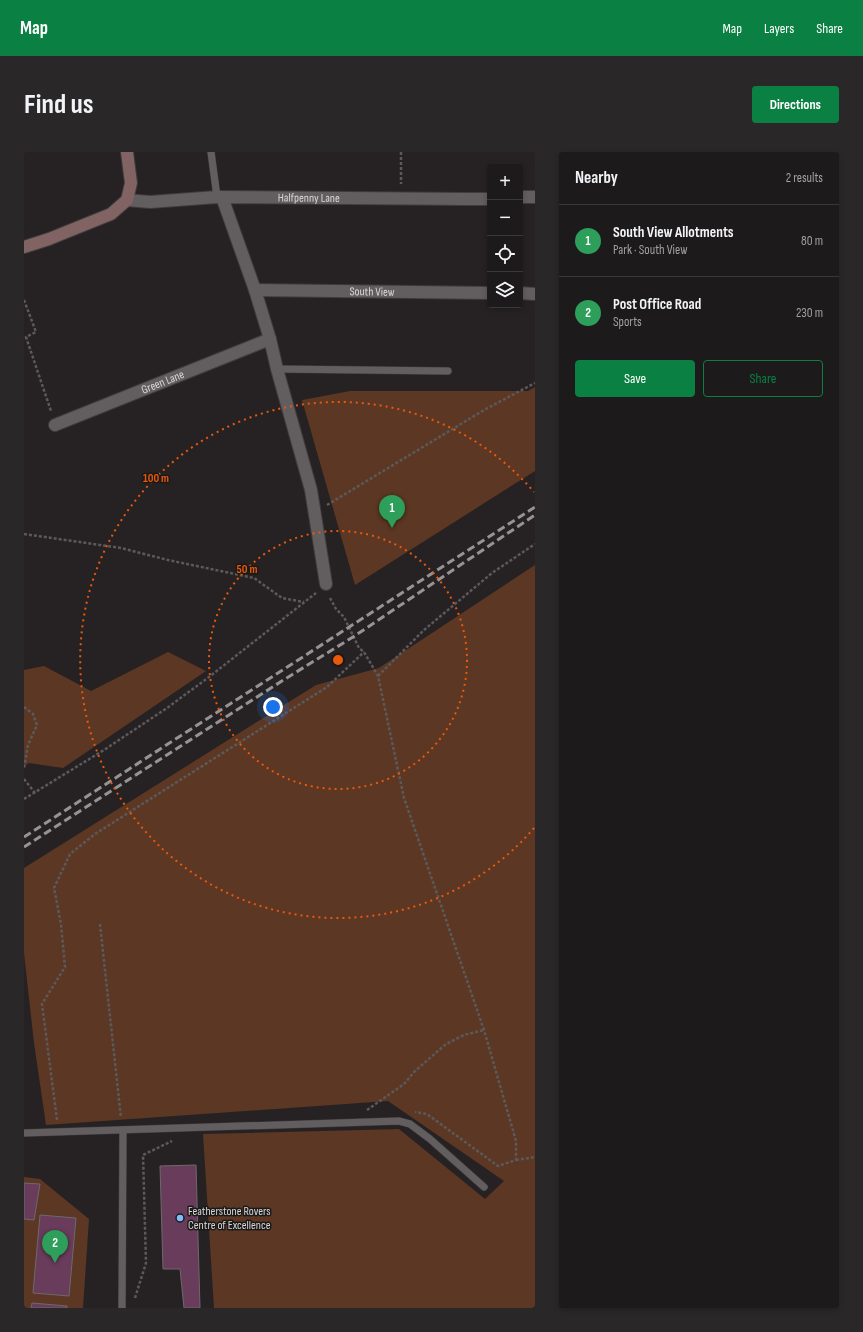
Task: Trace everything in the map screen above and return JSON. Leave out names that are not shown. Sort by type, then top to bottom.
[{"type":"main road","points":[[24,247],[111,214],[127,200],[130,182],[127,152]]},
{"type":"street","name":"Halfpenny Lane","points":[[127,200],[150,202],[220,197],[487,199]]},
{"type":"street","points":[[220,197],[255,290],[270,339],[311,490],[326,584]]},
{"type":"street","points":[[523,197],[535,197]]},
{"type":"street","name":"South View","points":[[255,290],[487,293]]},
{"type":"street","points":[[523,293],[535,294]]},
{"type":"street","name":"Green Lane","points":[[55,425],[270,339]]},
{"type":"lane","points":[[211,152],[220,197]]},
{"type":"lane","points":[[277,369],[448,371]]},
{"type":"lane","points":[[24,1133],[399,1121],[410,1124],[430,1138],[484,1187]]},
{"type":"lane","points":[[122,1130],[122,1308]]},
{"type":"path","points":[[401,152],[401,199]]},
{"type":"path","points":[[24,300],[36,332],[26,337],[55,425]]},
{"type":"path","points":[[314,513],[484,410],[535,382]]},
{"type":"path","points":[[24,534],[121,548],[168,560],[254,578],[282,598],[304,602]]},
{"type":"path","points":[[378,676],[424,630],[486,578],[535,544]]},
{"type":"path","points":[[24,800],[167,708],[209,677],[326,584],[329,596],[336,609],[344,617],[359,648],[364,652],[378,676],[404,798],[484,1030],[516,1140],[516,1160]]},
{"type":"path","points":[[59,1132],[42,1004],[65,967],[62,924],[54,888],[70,854],[95,834],[327,687],[364,652]]},
{"type":"path","points":[[24,708],[32,714],[37,725],[28,745],[24,768]]},
{"type":"path","points":[[24,779],[35,794]]},
{"type":"path","points":[[100,924],[122,1130]]},
{"type":"path","points":[[349,1122],[404,1084],[415,1071],[446,1044],[464,1035],[484,1030]]},
{"type":"path","points":[[360,1110],[373,1109]]},
{"type":"path","points":[[413,1112],[427,1114],[498,1166],[516,1160],[535,1157]]},
{"type":"path","points":[[134,1301],[146,1263],[143,1155],[176,1140]]},
{"type":"shaded area","points":[[535,387],[535,471],[355,585],[302,400],[350,391],[528,391]]},
{"type":"shaded area","points":[[535,565],[535,1308],[214,1308],[203,1134],[399,1129],[485,1199],[504,1181],[388,1101],[46,1125],[34,1043],[24,953],[24,868],[316,685],[379,668]]},
{"type":"shaded area","points":[[168,652],[206,671],[63,768],[29,763],[24,766],[24,670],[44,666],[91,691]]},
{"type":"shaded area","points":[[24,1177],[40,1179],[89,1219],[83,1308],[24,1308]]},
{"type":"building","name":"Featherstone Rovers Centre of Excellence","points":[[196,1165],[200,1308],[184,1308],[180,1269],[163,1269],[160,1166]]},
{"type":"building","points":[[24,1183],[40,1184],[34,1220],[24,1219]]},
{"type":"building","points":[[40,1215],[76,1218],[69,1296],[33,1293]]},
{"type":"building","points":[[32,1303],[67,1306],[67,1308],[31,1308]]},
{"type":"railway","points":[[24,837],[535,507]]},
{"type":"railway","points":[[24,847],[353,637],[535,515]]},
{"type":"place","name":"South View Allotments","points":[[392,528]]},
{"type":"place","name":"Featherstone Rovers Centre of Excellence","points":[[180,1218]]},
{"type":"place","name":"Post Office Road","points":[[55,1263]]}]
